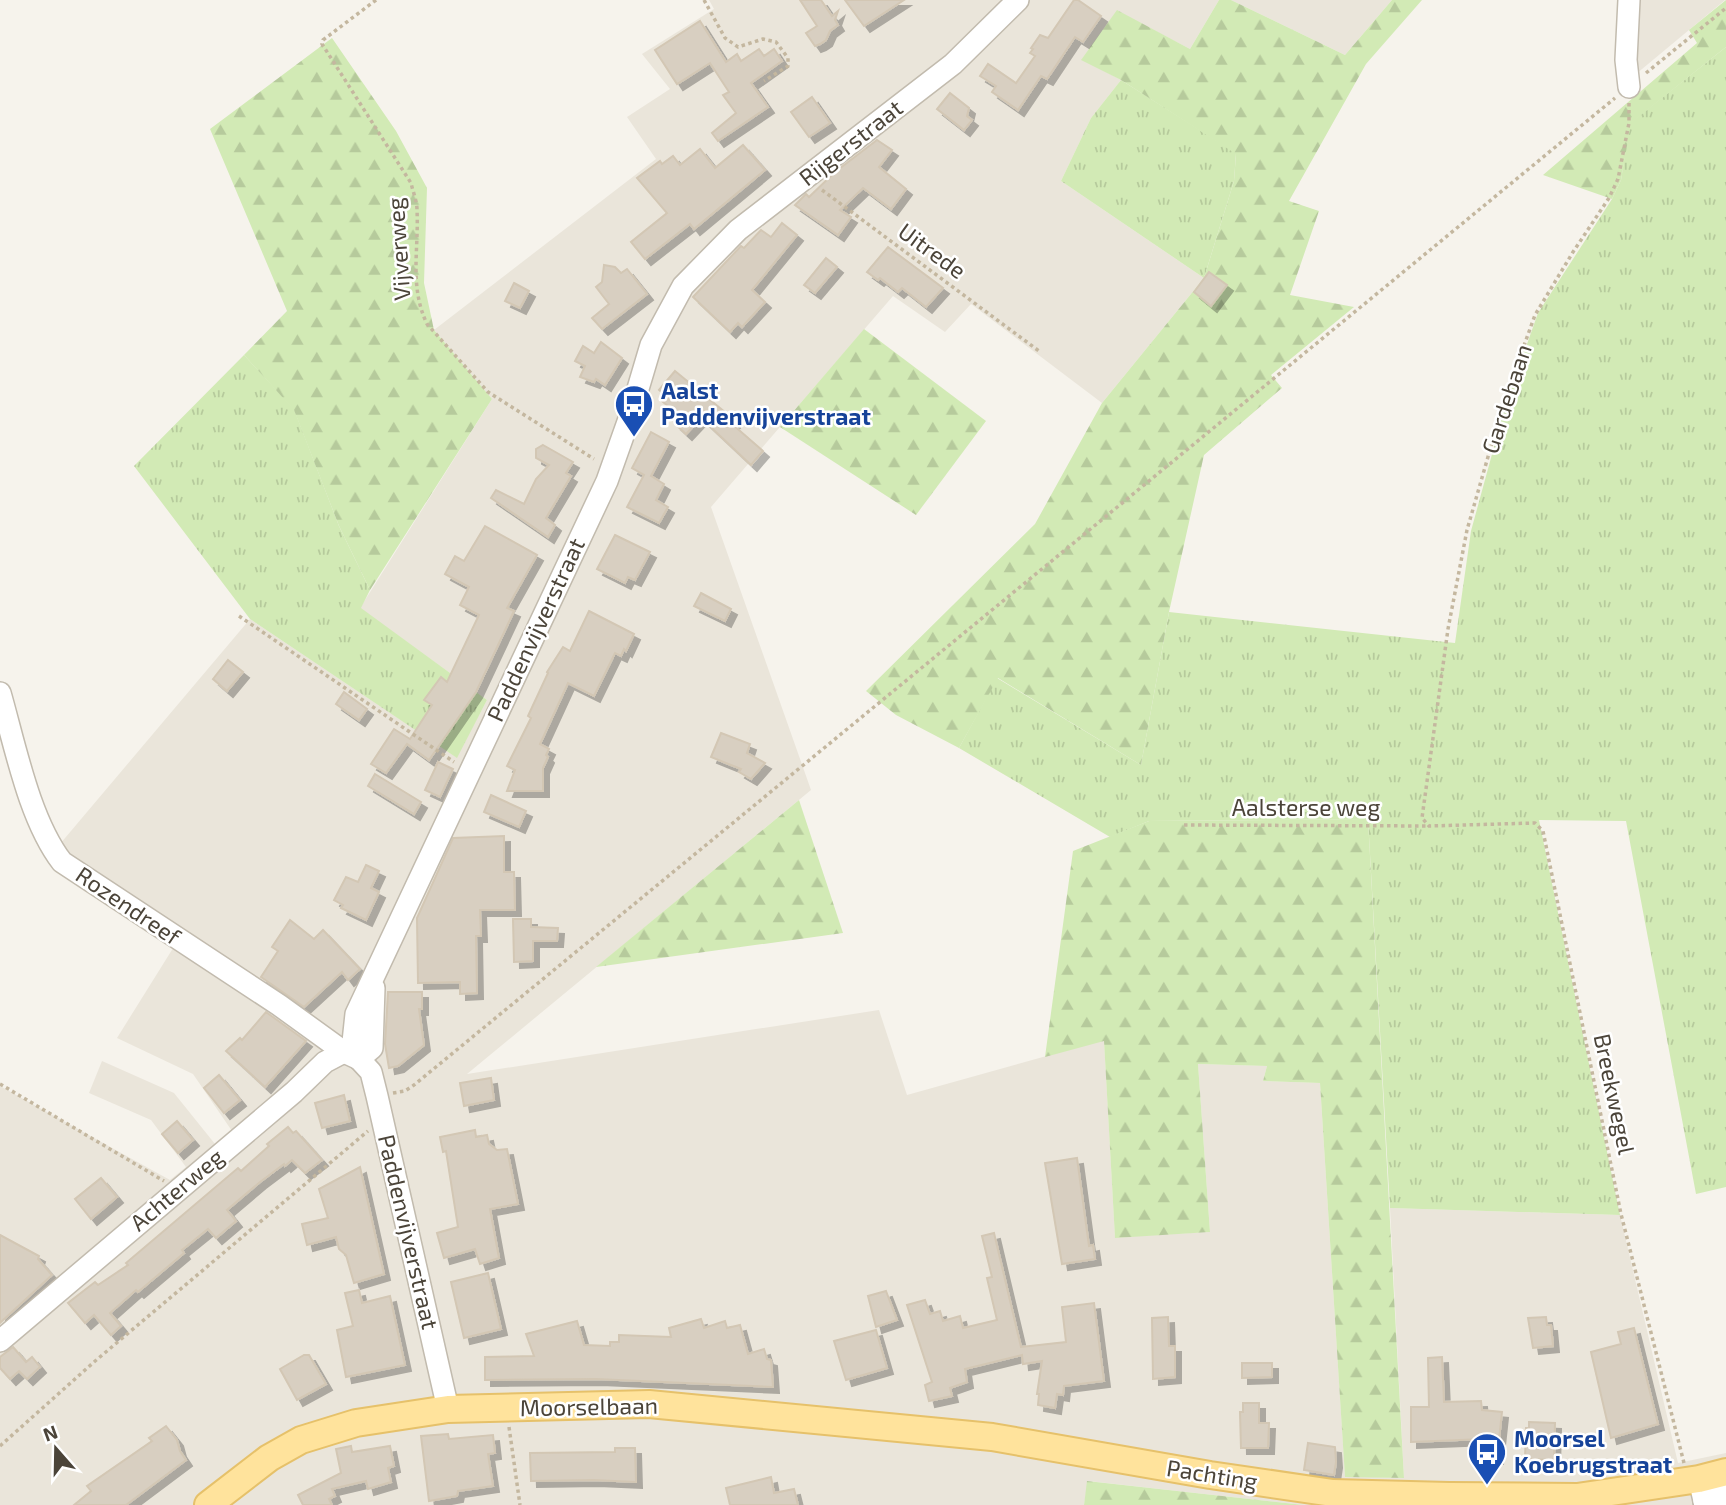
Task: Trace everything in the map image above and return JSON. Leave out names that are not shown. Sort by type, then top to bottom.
[{"type":"main road","name":"Moorselbaan","points":[[208,1505],[268,1458],[301,1440],[356,1423],[448,1409],[649,1404],[992,1437]]},
{"type":"main road","name":"Pachting","points":[[992,1437],[1210,1475],[1333,1493],[1449,1496],[1702,1495],[1726,1472]]},
{"type":"street","name":"Rijgerstraat","points":[[683,286],[737,230],[953,64],[1018,0]]},
{"type":"street","points":[[1629,0],[1626,60],[1629,87]]},
{"type":"street","name":"Paddenvijverstraat","points":[[448,1409],[377,1096],[370,1072],[352,1056],[372,1048],[372,1001],[376,969],[612,469],[651,345],[683,286]]},
{"type":"street","name":"Rozendreef","points":[[0,693],[34,807],[51,848],[62,862],[352,1056]]},
{"type":"street","name":"Achterweg","points":[[0,1341],[294,1092],[325,1062],[352,1056]]},
{"type":"street","points":[[1702,1495],[1726,1494]]},
{"type":"path","name":"Vijverweg","points":[[376,0],[323,40],[322,44],[411,183],[417,207],[416,293],[428,324],[488,392],[612,469]]},
{"type":"path","points":[[704,0],[725,38],[738,47],[763,39],[776,42],[788,58],[788,66],[764,81]]},
{"type":"path","points":[[377,1096],[405,1091],[414,1086],[1726,8]]},
{"type":"path","name":"Gardebaan","points":[[1429,826],[1422,818],[1448,629],[1467,530],[1504,401],[1535,314],[1609,198],[1618,179],[1629,123],[1629,87]]},
{"type":"path","name":"Uitrede","points":[[806,177],[1039,351]]},
{"type":"path","points":[[239,616],[469,772]]},
{"type":"path","name":"Breekwegel","points":[[1429,826],[1535,822],[1542,831],[1621,1214],[1684,1464],[1702,1495]]},
{"type":"path","name":"Aalsterse weg","points":[[1184,825],[1429,826]]},
{"type":"path","points":[[0,1084],[178,1189]]},
{"type":"path","points":[[0,1447],[94,1362],[369,1130],[384,1125]]},
{"type":"path","points":[[506,1408],[520,1505]]},
{"type":"shaded area","points":[[709,0],[1219,0],[1190,49],[1117,11],[1082,59],[1121,80],[1091,118],[1061,181],[1204,278],[1102,403],[971,304],[945,332],[893,296],[711,507],[811,790],[467,1074],[879,1010],[907,1095],[1104,1040],[1115,1237],[1210,1232],[1198,1064],[1267,1066],[1263,1081],[1320,1083],[1345,1476],[1404,1478],[1390,1208],[1620,1215],[1678,1463],[1726,1453],[1726,1505],[1304,1505],[1088,1481],[1084,1505],[0,1505],[0,1086],[170,1180],[186,1167],[151,1120],[89,1093],[102,1061],[174,1093],[215,1144],[232,1131],[193,1074],[117,1038],[175,945],[58,868],[60,844],[250,619],[456,757],[487,700],[360,608],[492,399],[434,330],[656,159],[627,117],[670,89],[642,54],[714,9]]},
{"type":"shaded area","points":[[1231,0],[1392,0],[1345,55]]},
{"type":"shaded area","points":[[1623,0],[1725,0],[1618,89]]},
{"type":"green space","points":[[1219,0],[1231,0],[1345,55],[1392,0],[1422,0],[1366,64],[1289,201],[1319,211],[1290,295],[1354,307],[1271,375],[1282,388],[1204,455],[1169,612],[1141,765],[998,678],[959,748],[896,715],[866,691],[1035,524],[1102,403],[1204,278],[1234,181],[1236,154],[1121,80],[1081,60],[1117,10],[1190,49]]},
{"type":"green space","points":[[1726,0],[1726,47],[1631,123],[1621,180],[1612,199],[1543,175],[1697,43],[1689,30]]},
{"type":"green space","points":[[332,38],[396,131],[427,188],[424,283],[434,330],[492,399],[370,590],[339,526],[294,410],[244,355],[287,311],[210,129]]},
{"type":"green space","points":[[1726,47],[1726,1187],[1696,1194],[1626,821],[1539,820],[1620,1215],[1390,1208],[1368,819],[1149,821],[1110,837],[959,748],[997,678],[1141,765],[1169,612],[1455,643],[1471,531],[1506,403],[1538,313],[1612,199],[1621,180],[1630,123]]},
{"type":"green space","points":[[1121,80],[1236,153],[1234,181],[1204,278],[1061,181],[1091,118]]},
{"type":"green space","points":[[864,329],[986,421],[916,515],[780,427]]},
{"type":"green space","points":[[244,355],[294,409],[339,526],[370,590],[361,608],[487,700],[457,758],[250,619],[134,466]]},
{"type":"green space","points":[[799,800],[843,933],[596,967]]},
{"type":"green space","points":[[1368,819],[1404,1478],[1345,1477],[1320,1083],[1263,1081],[1267,1066],[1198,1064],[1210,1232],[1115,1238],[1104,1041],[1045,1057],[1073,851],[1149,821]]},
{"type":"green space","points":[[1087,1481],[1304,1505],[1084,1505]]},
{"type":"building","points":[[800,0],[821,0],[832,16],[838,11],[835,20],[838,25],[830,31],[826,40],[815,46],[806,33],[817,26]]},
{"type":"building","points":[[845,0],[904,0],[864,26]]},
{"type":"building","points":[[1074,0],[1101,16],[1083,42],[1075,37],[1047,79],[1041,76],[1018,110],[992,92],[996,86],[980,76],[988,64],[1016,83],[1035,56],[1030,53],[1033,49],[1031,48],[1040,35],[1048,38]]},
{"type":"building","points":[[700,21],[726,62],[737,54],[741,61],[759,49],[764,56],[774,49],[782,61],[751,83],[768,107],[718,141],[712,133],[736,113],[723,95],[729,92],[710,63],[677,84],[655,50]]},
{"type":"building","points":[[950,93],[969,108],[967,116],[972,120],[964,130],[937,109]]},
{"type":"building","points":[[812,97],[830,123],[809,137],[791,112]]},
{"type":"building","points":[[877,140],[892,150],[879,167],[906,189],[891,209],[863,188],[840,210],[851,217],[838,235],[795,205],[806,194],[809,197],[835,172]]},
{"type":"building","points":[[743,145],[765,170],[694,229],[690,224],[645,259],[631,242],[667,213],[637,178],[660,161],[662,164],[673,156],[680,165],[700,149],[715,168]]},
{"type":"building","points":[[782,223],[797,235],[752,290],[765,302],[742,327],[738,323],[730,332],[693,297],[741,246],[744,248],[761,230],[771,237]]},
{"type":"building","points":[[888,247],[943,288],[926,307],[902,288],[898,292],[867,272]]},
{"type":"building","points":[[826,258],[837,267],[815,293],[804,285]]},
{"type":"building","points":[[604,265],[615,267],[621,273],[627,269],[647,294],[602,329],[592,318],[609,304],[596,287],[602,282]]},
{"type":"building","points":[[1209,272],[1227,285],[1211,306],[1194,292]]},
{"type":"building","points":[[514,283],[529,291],[520,308],[505,301]]},
{"type":"building","points":[[601,342],[622,358],[605,385],[596,379],[594,382],[580,377],[585,366],[575,361],[583,346],[594,353]]},
{"type":"building","points":[[675,371],[726,413],[734,422],[732,424],[763,451],[751,465],[701,418],[686,434],[675,424],[681,417],[662,401],[666,396],[659,390]]},
{"type":"building","points":[[651,432],[669,442],[651,476],[664,484],[656,500],[668,507],[659,523],[627,507],[644,475],[632,468]]},
{"type":"building","points":[[543,445],[573,462],[566,473],[571,476],[546,518],[555,525],[548,537],[491,498],[496,490],[524,504],[536,479],[549,465],[536,458],[536,449]]},
{"type":"building","points":[[485,526],[537,555],[507,608],[514,611],[476,692],[454,724],[429,760],[407,744],[386,773],[371,764],[394,729],[410,739],[432,705],[424,700],[441,677],[447,682],[479,615],[460,605],[469,587],[445,574],[455,556],[464,561]]},
{"type":"building","points":[[615,535],[650,552],[635,580],[628,577],[625,583],[597,569]]},
{"type":"building","points":[[701,593],[731,609],[725,621],[694,606]]},
{"type":"building","points":[[589,611],[634,634],[621,656],[615,653],[594,696],[568,683],[540,744],[549,749],[543,768],[543,791],[507,791],[515,770],[507,766],[531,718],[528,716],[547,672],[563,647],[570,651]]},
{"type":"building","points":[[228,660],[243,672],[227,691],[213,679]]},
{"type":"building","points":[[344,692],[367,709],[359,720],[336,704]]},
{"type":"building","points":[[721,733],[750,744],[747,753],[765,763],[751,779],[739,772],[741,769],[711,757]]},
{"type":"building","points":[[438,762],[453,769],[440,797],[425,790]]},
{"type":"building","points":[[375,774],[421,802],[414,814],[368,786]]},
{"type":"building","points":[[491,795],[526,811],[519,827],[484,812]]},
{"type":"building","points":[[504,836],[504,872],[514,872],[515,910],[480,910],[481,936],[476,936],[477,993],[460,994],[460,982],[418,983],[417,918],[453,838]]},
{"type":"building","points":[[366,865],[379,871],[371,888],[379,892],[366,920],[341,908],[343,905],[334,900],[346,877],[358,882]]},
{"type":"building","points":[[513,919],[531,919],[531,927],[558,928],[557,941],[533,941],[533,961],[514,962]]},
{"type":"building","points":[[290,920],[314,939],[323,930],[360,969],[348,980],[342,972],[304,1007],[261,977],[278,951],[272,947]]},
{"type":"building","points":[[388,992],[422,992],[422,1009],[419,1009],[424,1045],[398,1066],[389,1068],[385,1044]]},
{"type":"building","points":[[266,1012],[306,1041],[265,1087],[226,1051],[240,1038],[242,1040]]},
{"type":"building","points":[[219,1075],[240,1100],[224,1113],[204,1088]]},
{"type":"building","points":[[491,1078],[494,1100],[464,1106],[460,1083]]},
{"type":"building","points":[[344,1095],[350,1121],[322,1128],[315,1103]]},
{"type":"building","points":[[177,1121],[193,1140],[178,1153],[162,1134]]},
{"type":"building","points":[[288,1127],[293,1133],[296,1131],[322,1160],[305,1173],[292,1160],[260,1182],[227,1210],[236,1221],[216,1238],[208,1229],[182,1250],[184,1253],[110,1313],[121,1326],[111,1335],[94,1315],[85,1323],[68,1303],[95,1282],[98,1285],[128,1265],[126,1263],[238,1168],[241,1171]]},
{"type":"building","points":[[475,1130],[476,1137],[487,1135],[489,1144],[497,1150],[507,1149],[518,1204],[490,1209],[499,1258],[480,1264],[475,1249],[444,1258],[437,1233],[458,1227],[446,1151],[443,1152],[440,1137]]},
{"type":"building","points":[[1077,1158],[1089,1246],[1093,1245],[1095,1259],[1062,1264],[1045,1163]]},
{"type":"building","points":[[360,1167],[384,1274],[354,1283],[346,1255],[339,1249],[336,1237],[307,1245],[302,1224],[328,1218],[319,1189]]},
{"type":"building","points":[[101,1178],[117,1197],[91,1219],[75,1199]]},
{"type":"building","points":[[994,1233],[1021,1347],[1066,1342],[1062,1307],[1094,1303],[1104,1381],[1064,1386],[1063,1395],[1057,1394],[1055,1408],[1038,1405],[1042,1361],[1023,1364],[1022,1355],[965,1369],[967,1382],[950,1388],[952,1396],[929,1401],[925,1385],[932,1382],[907,1305],[925,1300],[930,1314],[940,1311],[943,1321],[960,1316],[963,1328],[997,1320],[987,1278],[992,1277],[982,1236]]},
{"type":"building","points":[[0,1235],[39,1256],[38,1259],[52,1275],[0,1323]]},
{"type":"building","points":[[488,1273],[501,1329],[464,1338],[451,1282]]},
{"type":"building","points":[[359,1290],[362,1303],[390,1296],[405,1365],[346,1377],[337,1330],[353,1326],[345,1293]]},
{"type":"building","points":[[886,1291],[897,1320],[876,1327],[868,1296]]},
{"type":"building","points":[[1168,1317],[1169,1346],[1175,1346],[1175,1377],[1153,1379],[1152,1318]]},
{"type":"building","points":[[1546,1317],[1547,1325],[1551,1325],[1553,1346],[1533,1348],[1528,1318]]},
{"type":"building","points":[[701,1319],[704,1328],[725,1321],[727,1328],[740,1325],[748,1354],[764,1349],[767,1359],[771,1360],[773,1387],[596,1379],[485,1380],[485,1357],[534,1356],[526,1334],[577,1321],[584,1345],[610,1346],[610,1342],[619,1342],[619,1335],[671,1337],[669,1328]]},
{"type":"building","points":[[1634,1328],[1658,1424],[1611,1438],[1591,1352],[1621,1344],[1618,1332]]},
{"type":"building","points":[[876,1330],[887,1368],[846,1380],[834,1341]]},
{"type":"building","points":[[13,1347],[26,1362],[32,1357],[40,1367],[27,1379],[19,1371],[10,1379],[0,1368],[0,1357]]},
{"type":"building","points":[[304,1355],[309,1355],[326,1384],[297,1400],[280,1369]]},
{"type":"building","points":[[1442,1357],[1444,1402],[1481,1401],[1482,1410],[1502,1412],[1497,1458],[1481,1457],[1483,1439],[1411,1442],[1411,1407],[1429,1407],[1428,1358]]},
{"type":"building","points":[[1242,1363],[1272,1363],[1272,1377],[1242,1378]]},
{"type":"building","points":[[1243,1403],[1259,1403],[1259,1423],[1269,1423],[1268,1448],[1241,1448],[1240,1412],[1243,1412]]},
{"type":"building","points":[[1529,1422],[1555,1423],[1554,1460],[1525,1459],[1526,1428],[1529,1428]]},
{"type":"building","points":[[166,1426],[177,1440],[186,1460],[126,1505],[74,1505],[91,1491],[87,1486],[152,1441],[149,1438]]},
{"type":"building","points":[[448,1434],[449,1439],[493,1435],[495,1453],[488,1454],[493,1486],[458,1491],[457,1496],[429,1501],[421,1436]]},
{"type":"building","points":[[1308,1443],[1335,1447],[1334,1475],[1304,1470]]},
{"type":"building","points":[[351,1446],[352,1452],[390,1446],[394,1466],[388,1468],[391,1482],[368,1489],[366,1481],[332,1489],[335,1496],[329,1499],[332,1505],[303,1505],[298,1495],[341,1473],[336,1449]]},
{"type":"building","points":[[615,1448],[635,1448],[636,1482],[531,1481],[530,1453],[615,1452]]},
{"type":"building","points":[[771,1477],[774,1493],[794,1489],[798,1505],[730,1505],[726,1488]]},
{"type":"place","name":"Aalst Paddenvijverstraat","points":[[634,438]]},
{"type":"place","name":"Moorsel Koebrugstraat","points":[[1487,1486]]}]
